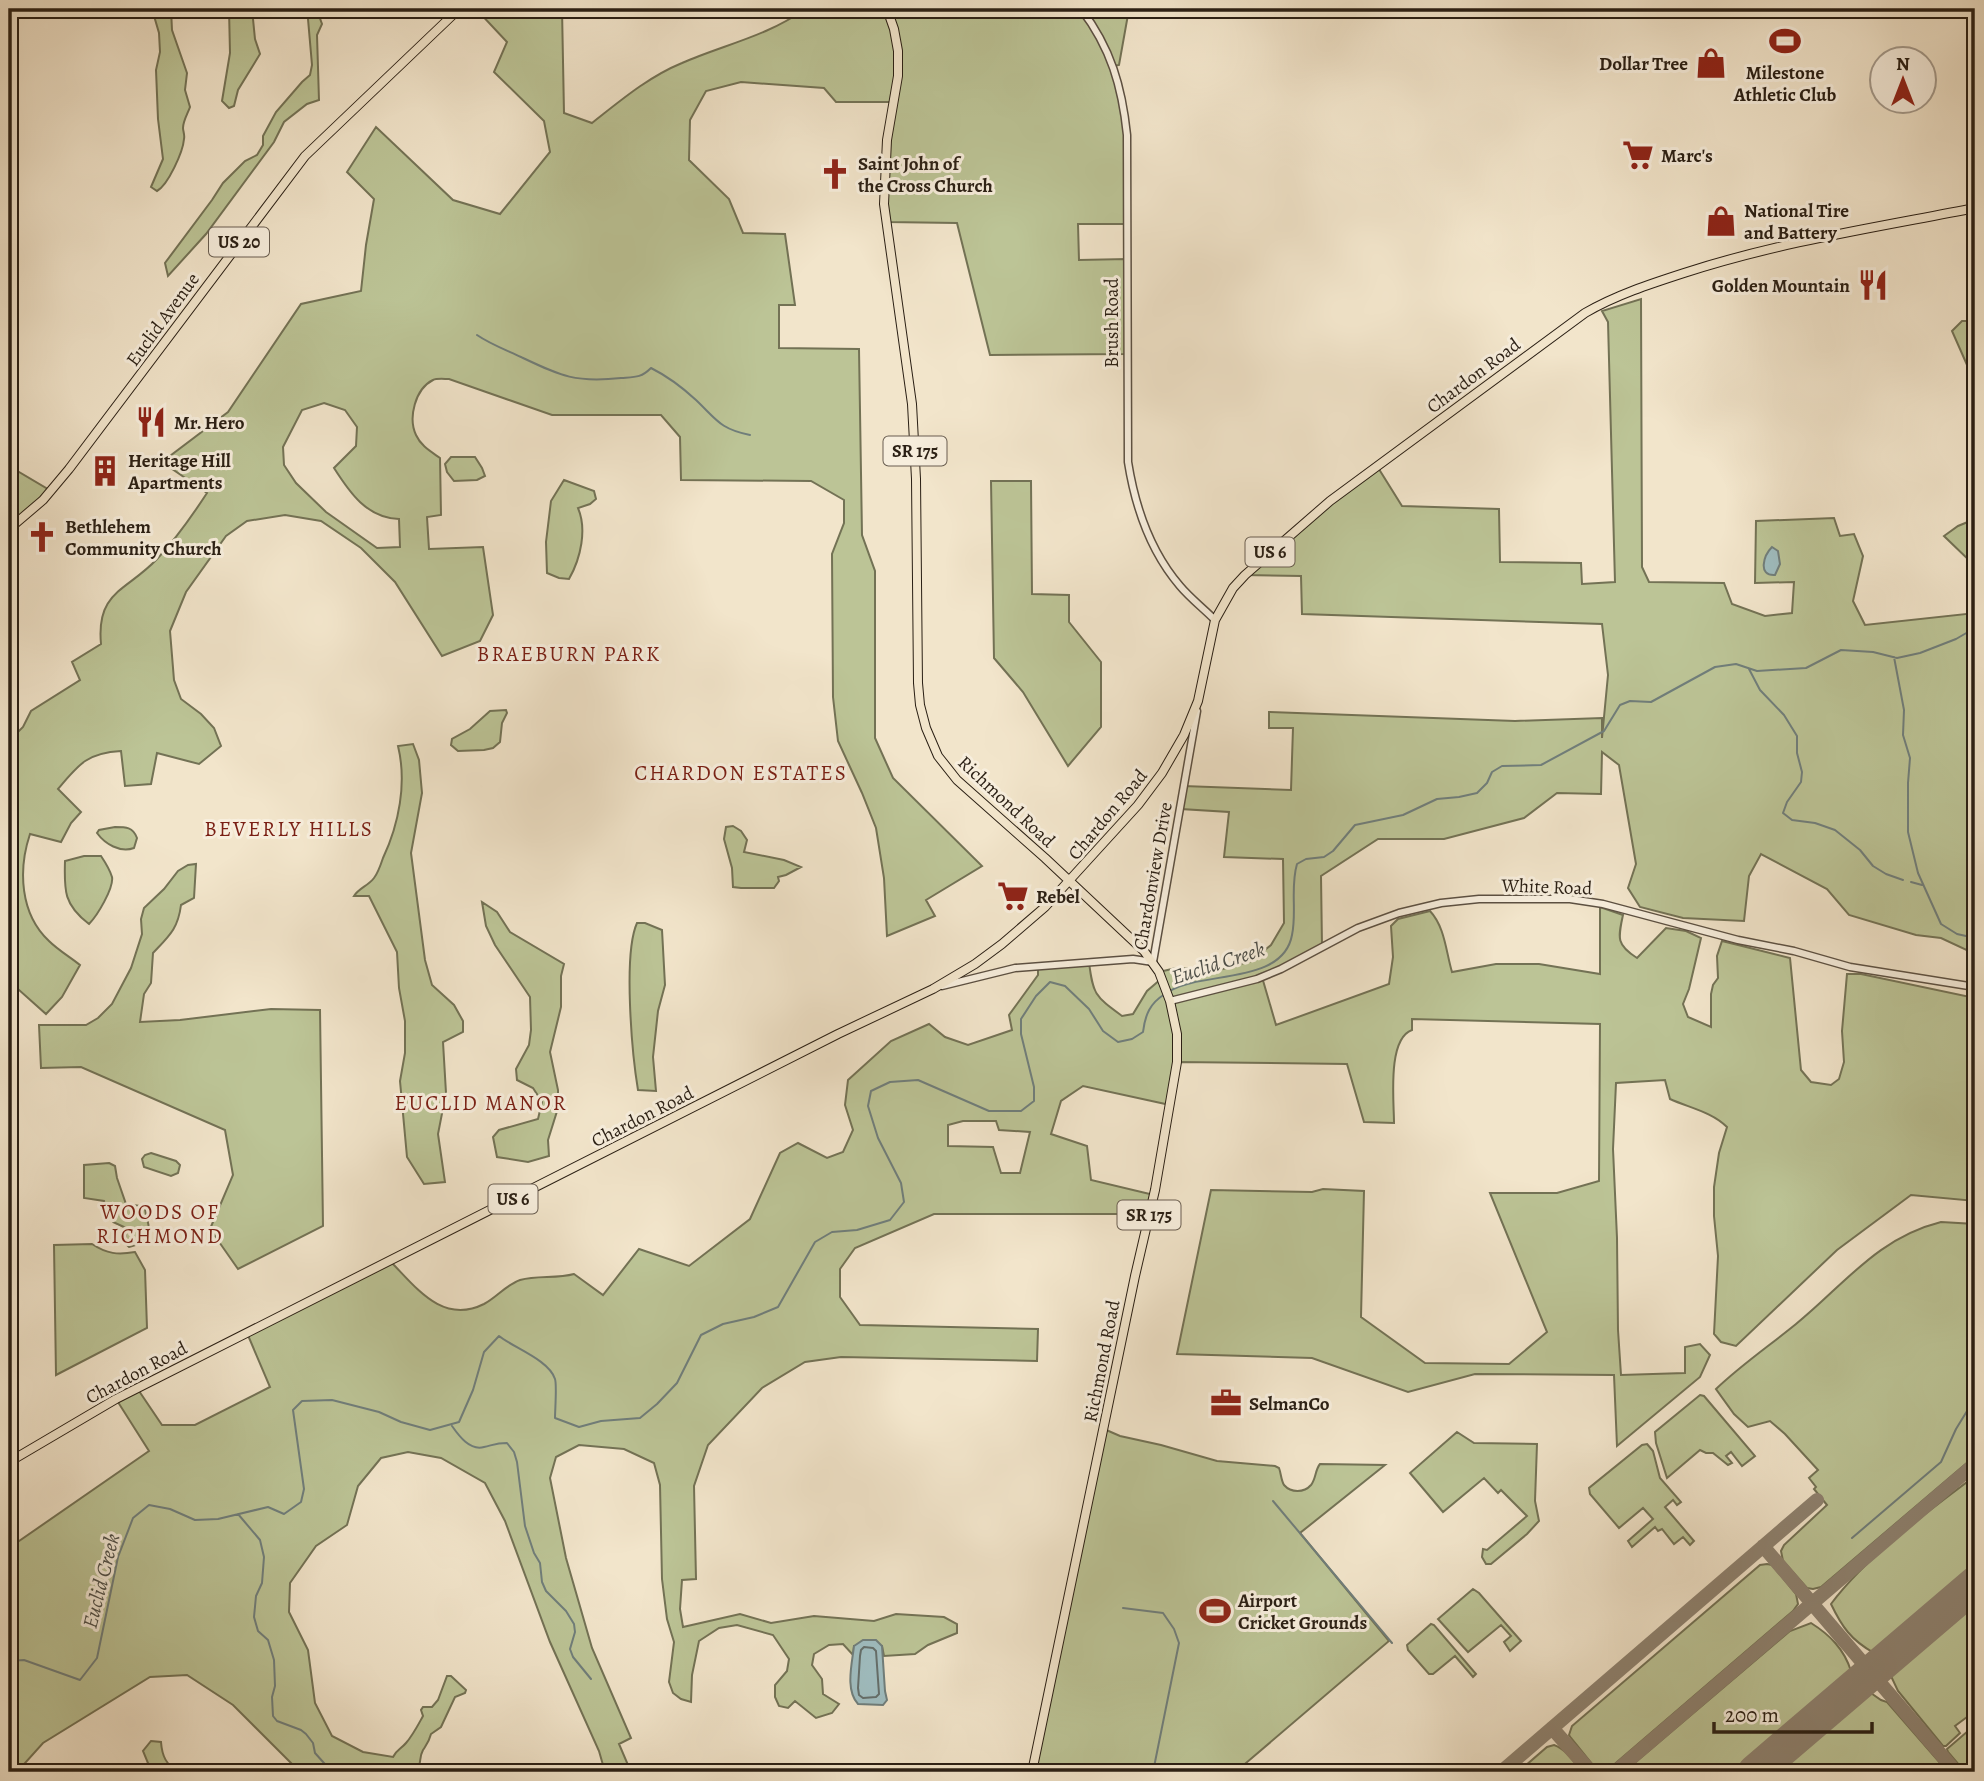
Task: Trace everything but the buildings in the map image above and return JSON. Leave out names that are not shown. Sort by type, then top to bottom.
[{"type":"main road","name":"Euclid Avenue","points":[[9,529],[43,500],[69,469],[305,156],[459,9]]},
{"type":"main road","name":"Richmond Road","points":[[887,9],[898,51],[898,76],[887,140],[884,204],[912,404],[920,705],[926,728],[938,756],[957,780],[1134,939],[1153,962],[1170,1001],[1177,1034],[1177,1062],[1155,1189],[1032,1772]]},
{"type":"main road","name":"Chardon Road","points":[[9,1462],[108,1403],[195,1358],[838,1034],[933,989],[975,964],[1040,912],[1138,805],[1162,773],[1184,735],[1199,701],[1215,620],[1233,588],[1245,575],[1330,501],[1572,322],[1604,302],[1647,285],[1736,257],[1975,208]]},
{"type":"street","name":"Brush Road","points":[[1081,9],[1114,66],[1126,124],[1128,462],[1133,491],[1144,524],[1166,569],[1180,587],[1215,620]]},
{"type":"street","name":"Chardonview Drive","points":[[933,989],[1015,968],[1133,959],[1153,962],[1199,701]]},
{"type":"street","name":"White Road","points":[[1170,1001],[1257,979],[1358,928],[1399,913],[1441,903],[1479,899],[1570,899],[1603,904],[1850,967],[1975,987]]},
{"type":"green space","points":[[152,9],[171,9],[172,30],[187,73],[185,90],[190,107],[184,123],[183,145],[178,160],[166,182],[157,191],[151,187],[163,159],[156,70],[160,52],[159,33]]},
{"type":"green space","points":[[229,9],[252,9],[255,39],[260,54],[238,90],[234,106],[229,108],[222,101],[230,53]]},
{"type":"green space","points":[[476,9],[562,9],[564,113],[592,123],[658,75],[761,33],[805,9],[1129,9],[1119,65],[1114,66],[1125,110],[1127,224],[1078,224],[1079,260],[1127,259],[1127,354],[990,355],[957,223],[887,222],[884,204],[893,102],[836,102],[824,88],[741,82],[706,91],[690,120],[689,160],[729,199],[743,233],[785,234],[795,305],[779,305],[779,348],[859,349],[862,535],[875,571],[875,738],[893,778],[982,866],[926,900],[935,916],[887,936],[884,878],[876,828],[838,741],[833,697],[832,554],[844,523],[844,500],[811,481],[681,480],[680,437],[661,415],[552,415],[449,379],[436,379],[422,390],[413,412],[414,428],[420,442],[440,458],[441,515],[427,517],[429,549],[483,547],[493,615],[480,641],[442,656],[395,582],[361,548],[321,521],[285,515],[247,521],[226,536],[186,592],[170,631],[174,680],[181,699],[214,728],[221,746],[199,764],[157,753],[151,784],[125,786],[121,751],[92,757],[65,780],[58,789],[81,812],[71,823],[61,842],[30,834],[24,862],[24,891],[32,918],[39,930],[80,965],[62,997],[46,1014],[18,989],[9,997],[9,741],[23,727],[31,711],[80,680],[72,662],[101,644],[103,613],[109,602],[164,551],[207,493],[162,462],[228,412],[301,304],[361,291],[374,199],[347,172],[376,127],[453,200],[500,214],[550,152],[544,121],[494,72],[507,42]],"holes":[[[324,403],[345,410],[357,427],[356,446],[334,468],[360,502],[378,514],[399,519],[400,547],[377,548],[326,512],[296,483],[284,465],[283,447],[302,410]]]},
{"type":"green space","points":[[318,13],[322,24],[317,35],[319,100],[307,104],[284,122],[274,142],[206,234],[168,276],[165,263],[223,183],[245,161],[257,155],[263,145],[263,136],[276,112],[310,75],[312,65],[308,19],[310,15]]},
{"type":"green space","points":[[1641,299],[1642,567],[1649,582],[1724,583],[1732,604],[1765,616],[1792,613],[1794,582],[1755,583],[1756,521],[1834,518],[1840,536],[1854,534],[1863,556],[1853,601],[1865,625],[1975,613],[1975,954],[1941,938],[1916,935],[1849,915],[1827,889],[1761,854],[1749,876],[1744,921],[1683,918],[1640,907],[1628,888],[1636,864],[1619,765],[1602,752],[1601,794],[1557,793],[1524,818],[1444,839],[1378,839],[1321,876],[1322,946],[1262,977],[1276,1025],[1389,984],[1393,957],[1391,926],[1398,919],[1430,911],[1442,932],[1452,972],[1496,964],[1539,964],[1600,974],[1600,907],[1623,915],[1620,940],[1625,949],[1637,958],[1666,928],[1686,931],[1701,938],[1683,1004],[1688,1017],[1711,1027],[1711,994],[1718,978],[1717,956],[1722,941],[1790,958],[1801,1070],[1811,1082],[1831,1085],[1839,1079],[1844,1062],[1842,1031],[1847,974],[1861,974],[1975,998],[1975,1201],[1911,1195],[1837,1250],[1736,1346],[1721,1342],[1714,1334],[1718,1256],[1714,1187],[1719,1153],[1727,1127],[1708,1114],[1670,1099],[1665,1080],[1616,1083],[1613,1149],[1621,1375],[1685,1373],[1685,1347],[1700,1344],[1710,1355],[1700,1377],[1617,1446],[1614,1375],[1475,1374],[1408,1392],[1312,1358],[1177,1354],[1211,1190],[1312,1192],[1323,1189],[1364,1191],[1361,1317],[1425,1363],[1509,1364],[1547,1332],[1490,1193],[1557,1193],[1599,1181],[1600,1024],[1412,1019],[1412,1030],[1404,1036],[1395,1058],[1394,1123],[1364,1122],[1347,1064],[1177,1062],[1170,1105],[1083,1086],[1061,1101],[1051,1134],[1087,1146],[1091,1180],[1154,1195],[1149,1214],[934,1214],[855,1248],[840,1269],[840,1297],[860,1325],[1038,1329],[1037,1361],[841,1357],[805,1362],[762,1388],[708,1445],[694,1486],[696,1579],[682,1580],[680,1609],[683,1627],[740,1614],[771,1623],[814,1616],[874,1621],[896,1614],[944,1617],[957,1624],[957,1633],[928,1645],[915,1654],[884,1656],[882,1646],[854,1646],[853,1655],[843,1644],[829,1645],[814,1654],[812,1665],[822,1679],[823,1694],[839,1704],[832,1713],[816,1718],[795,1701],[788,1708],[779,1706],[775,1697],[775,1685],[787,1671],[789,1659],[773,1635],[737,1625],[719,1628],[699,1641],[692,1675],[691,1702],[673,1693],[669,1682],[674,1642],[667,1619],[662,1579],[660,1485],[654,1463],[624,1449],[579,1445],[556,1457],[550,1478],[566,1558],[592,1648],[631,1738],[619,1744],[631,1772],[605,1772],[599,1751],[550,1642],[505,1521],[485,1483],[441,1458],[408,1452],[381,1458],[358,1486],[347,1525],[316,1546],[290,1583],[289,1612],[308,1650],[315,1703],[332,1736],[363,1752],[393,1757],[415,1730],[423,1716],[423,1707],[432,1707],[438,1700],[447,1676],[451,1676],[466,1690],[455,1697],[441,1727],[431,1734],[419,1767],[414,1772],[300,1772],[233,1705],[187,1675],[150,1677],[43,1743],[17,1772],[9,1772],[9,1548],[149,1451],[116,1399],[137,1388],[162,1425],[195,1425],[270,1387],[247,1333],[390,1261],[420,1292],[455,1310],[484,1304],[515,1282],[534,1278],[574,1274],[603,1295],[639,1249],[689,1266],[750,1219],[780,1153],[798,1143],[827,1158],[843,1152],[853,1130],[845,1105],[848,1080],[891,1041],[929,1024],[945,1037],[968,1045],[1012,1030],[1009,1015],[1038,975],[1038,966],[1089,962],[1097,994],[1122,1016],[1133,1014],[1147,991],[1161,979],[1159,972],[1176,968],[1219,970],[1251,961],[1271,945],[1284,923],[1283,859],[1224,857],[1229,812],[1181,809],[1184,786],[1291,790],[1293,728],[1269,728],[1269,712],[1515,721],[1602,718],[1602,738],[1608,675],[1602,624],[1302,614],[1301,576],[1245,575],[1377,466],[1402,506],[1499,509],[1500,562],[1581,563],[1582,584],[1615,582],[1608,322],[1602,311]],"holes":[[[963,1121],[996,1121],[999,1130],[1030,1132],[1020,1173],[1001,1173],[993,1147],[948,1146],[948,1125]]]},
{"type":"green space","points":[[1962,321],[1975,321],[1975,383],[1952,331]]},
{"type":"green space","points":[[9,434],[14,437],[9,466]]},
{"type":"green space","points":[[451,457],[475,457],[485,476],[477,480],[454,481],[445,464]]},
{"type":"green space","points":[[9,466],[51,491],[9,529]]},
{"type":"green space","points":[[564,480],[594,491],[596,499],[578,508],[582,525],[581,543],[577,562],[569,579],[547,573],[546,542],[551,501]]},
{"type":"green space","points":[[991,481],[1031,481],[1032,594],[1069,595],[1069,622],[1101,662],[1101,727],[1068,766],[1023,692],[994,658]]},
{"type":"green space","points":[[1975,519],[1975,566],[1944,536]]},
{"type":"green space","points":[[506,710],[500,742],[493,748],[458,751],[451,745],[452,739],[470,729],[490,711]]},
{"type":"green space","points":[[413,744],[419,760],[422,793],[411,853],[425,960],[432,985],[454,1005],[463,1021],[463,1032],[443,1042],[446,1093],[438,1134],[445,1182],[424,1184],[407,1157],[400,1081],[405,1053],[405,1021],[399,988],[397,952],[369,896],[354,896],[372,881],[389,845],[400,803],[402,774],[398,746]]},
{"type":"green space","points":[[733,826],[741,831],[747,840],[744,852],[784,860],[801,867],[778,877],[779,881],[774,888],[733,887],[732,868],[724,839],[726,827]]},
{"type":"green space","points":[[115,827],[133,832],[137,838],[134,848],[113,846],[97,833],[99,830]]},
{"type":"green space","points":[[84,856],[101,856],[112,877],[108,895],[89,924],[70,904],[65,881],[65,861]]},
{"type":"green space","points":[[196,864],[194,898],[181,905],[175,926],[153,953],[151,983],[144,994],[140,1022],[271,1009],[320,1010],[323,1226],[238,1269],[210,1229],[233,1175],[225,1130],[81,1067],[41,1068],[39,1025],[86,1025],[112,1004],[131,968],[142,934],[141,919],[144,908],[178,871]]},
{"type":"green space","points":[[482,902],[497,912],[510,932],[564,964],[561,976],[561,1007],[550,1052],[558,1090],[558,1108],[548,1140],[549,1156],[528,1162],[497,1157],[493,1137],[499,1130],[538,1119],[542,1102],[533,1088],[517,1080],[516,1069],[529,1045],[530,997],[495,945],[486,926]]},
{"type":"green space","points":[[637,923],[645,923],[662,930],[665,985],[658,1011],[653,1057],[656,1091],[638,1090],[631,1030],[630,957]]},
{"type":"green space","points":[[151,1153],[176,1161],[180,1165],[178,1173],[171,1176],[144,1167],[142,1159]]},
{"type":"green space","points":[[109,1163],[115,1166],[126,1204],[145,1209],[150,1232],[139,1244],[129,1247],[126,1244],[126,1228],[113,1222],[104,1201],[84,1198],[84,1165]]},
{"type":"green space","points":[[1941,1222],[1975,1224],[1975,1456],[1821,1587],[1807,1588],[1783,1561],[1781,1551],[1784,1545],[1827,1505],[1809,1478],[1818,1470],[1770,1421],[1748,1427],[1734,1414],[1716,1389],[1880,1251],[1918,1229]]},
{"type":"green space","points":[[92,1244],[113,1253],[135,1252],[145,1270],[147,1328],[56,1375],[54,1245]]},
{"type":"green space","points":[[1700,1395],[1704,1396],[1755,1456],[1742,1466],[1731,1452],[1726,1456],[1732,1463],[1728,1465],[1713,1453],[1700,1450],[1667,1478],[1655,1432]]},
{"type":"green space","name":"Airport Cricket Grounds","points":[[1104,1429],[1120,1436],[1217,1461],[1275,1466],[1279,1468],[1284,1485],[1294,1491],[1305,1490],[1311,1485],[1320,1464],[1385,1465],[1300,1533],[1389,1641],[1239,1769],[1232,1772],[1032,1772]]},
{"type":"green space","points":[[1457,1432],[1474,1443],[1537,1444],[1535,1501],[1539,1521],[1491,1564],[1486,1564],[1482,1557],[1483,1549],[1487,1550],[1527,1516],[1501,1490],[1498,1493],[1484,1478],[1443,1512],[1410,1473]]},
{"type":"green space","points":[[1647,1444],[1653,1451],[1660,1478],[1681,1502],[1677,1505],[1673,1500],[1665,1507],[1694,1541],[1690,1545],[1683,1537],[1674,1544],[1662,1529],[1658,1531],[1655,1527],[1632,1547],[1628,1541],[1653,1519],[1643,1508],[1619,1528],[1590,1494],[1589,1488],[1642,1445]]},
{"type":"green space","points":[[1975,1476],[1975,1567],[1874,1653],[1848,1632],[1831,1604],[1845,1586],[1880,1552]]},
{"type":"green space","points":[[1760,1565],[1772,1565],[1796,1594],[1798,1604],[1793,1611],[1610,1768],[1596,1769],[1569,1735],[1572,1726]]},
{"type":"green space","points":[[1473,1589],[1521,1641],[1510,1651],[1504,1642],[1511,1636],[1501,1625],[1468,1652],[1438,1619]]},
{"type":"green space","points":[[1975,1600],[1975,1725],[1967,1717],[1955,1726],[1960,1733],[1943,1746],[1898,1691],[1890,1674]]},
{"type":"green space","points":[[1811,1623],[1836,1643],[1851,1671],[1734,1772],[1624,1772],[1790,1631]]},
{"type":"green space","points":[[1431,1624],[1476,1674],[1473,1677],[1455,1656],[1433,1674],[1429,1674],[1408,1650],[1407,1645]]},
{"type":"green space","points":[[1868,1691],[1887,1702],[1948,1772],[1773,1772]]},
{"type":"green space","points":[[1975,1725],[1975,1772],[1965,1772],[1947,1749]]},
{"type":"green space","points":[[151,1741],[161,1742],[166,1760],[179,1772],[148,1772],[150,1768],[143,1751]]},
{"type":"green space","points":[[1554,1745],[1566,1753],[1582,1772],[1518,1772],[1547,1747]]},
{"type":"water","points":[[1772,547],[1778,551],[1780,564],[1775,575],[1764,569],[1765,560]]},
{"type":"water","points":[[863,1640],[876,1640],[882,1646],[887,1700],[883,1705],[858,1704],[852,1692],[850,1676],[854,1646]]},
{"type":"waterway","points":[[477,335],[535,364],[580,379],[634,377],[651,368],[686,391],[720,423],[750,435]]},
{"type":"waterway","name":"Euclid Creek","points":[[1170,991],[1184,985],[1258,969],[1274,962],[1285,951],[1292,935],[1297,864],[1306,859],[1324,857],[1333,851],[1355,825],[1403,815],[1437,799],[1477,793],[1487,783],[1492,772],[1502,766],[1541,765],[1604,731],[1620,705],[1630,701],[1651,702],[1715,667],[1736,664],[1757,671],[1806,668],[1841,650],[1873,652],[1897,658],[1920,653],[1956,639],[1975,628]]},
{"type":"waterway","points":[[1894,657],[1904,710],[1903,735],[1910,758],[1908,832],[1918,873],[1941,924],[1957,934],[1975,938]]},
{"type":"waterway","points":[[1749,669],[1760,690],[1784,715],[1797,736],[1801,782],[1783,813],[1792,820],[1815,823],[1835,830],[1860,850],[1873,866],[1903,880]]},
{"type":"waterway","points":[[1911,882],[1922,885]]},
{"type":"waterway","name":"Euclid Creek","points":[[9,1661],[24,1660],[80,1680],[97,1658],[118,1557],[133,1518],[149,1505],[170,1509],[195,1520],[218,1519],[268,1507],[284,1514],[301,1502],[304,1489],[293,1410],[302,1401],[332,1400],[379,1412],[401,1422],[430,1430],[459,1422],[473,1390],[484,1352],[499,1336],[539,1360],[551,1372],[556,1382],[555,1418],[579,1427],[601,1421],[640,1418],[677,1383],[701,1335],[723,1324],[754,1317],[778,1307],[815,1242],[832,1232],[857,1230],[890,1220],[904,1202],[901,1183],[878,1138],[868,1106],[871,1091],[890,1082],[918,1080],[989,1111],[1021,1111],[1034,1101],[1034,1087],[1021,1034],[1021,1019],[1036,996],[1050,982],[1065,986],[1089,1009],[1103,1031],[1118,1042],[1132,1039],[1143,1032],[1149,1010],[1165,994]]},
{"type":"waterway","points":[[1852,1538],[1941,1462],[1956,1429],[1975,1398]]},
{"type":"waterway","points":[[452,1426],[465,1442],[474,1447],[507,1443],[514,1452],[525,1526],[540,1563],[542,1582],[546,1591],[566,1611],[574,1624],[575,1632],[570,1649],[573,1657],[591,1679]]},
{"type":"waterway","points":[[1273,1501],[1392,1643]]},
{"type":"waterway","points":[[238,1514],[260,1540],[264,1557],[262,1583],[256,1596],[254,1617],[258,1631],[268,1640],[274,1660],[273,1716],[277,1721],[306,1734],[313,1743],[315,1753],[332,1772]]},
{"type":"waterway","points":[[1123,1608],[1163,1613],[1174,1629],[1179,1643],[1153,1772]]},
{"type":"taxiway","points":[[1615,1772],[1975,1464]]},
{"type":"taxiway","points":[[1501,1772],[1817,1500]]},
{"type":"taxiway","points":[[1763,1546],[1956,1772]]},
{"type":"taxiway","points":[[1552,1728],[1591,1772]]},
{"type":"runway","points":[[1755,1772],[1975,1584]]},
{"type":"place","name":"Milestone Athletic Club","points":[[1785,41]]},
{"type":"place","name":"Dollar Tree","points":[[1711,63]]},
{"type":"place","name":"Marc's","points":[[1638,155]]},
{"type":"place","name":"Saint John of the Cross Church","points":[[835,174]]},
{"type":"place","name":"National Tire and Battery","points":[[1721,221]]},
{"type":"place","name":"Golden Mountain","points":[[1873,285]]},
{"type":"place","name":"Mr. Hero","points":[[151,422]]},
{"type":"place","name":"Heritage Hill Apartments","points":[[105,471]]},
{"type":"place","name":"Bethlehem Community Church","points":[[42,537]]},
{"type":"place","name":"Rebel","points":[[1013,896]]},
{"type":"place","name":"SelmanCo","points":[[1226,1403]]},
{"type":"place","name":"Airport Cricket Grounds","points":[[1215,1611]]},
{"type":"district","name":"BRAEBURN PARK","points":[[569,654]]},
{"type":"district","name":"CHARDON ESTATES","points":[[741,773]]},
{"type":"district","name":"BEVERLY HILLS","points":[[289,829]]},
{"type":"district","name":"EUCLID MANOR","points":[[481,1103]]},
{"type":"district","name":"WOODS OF RICHMOND","points":[[160,1224]]}]
